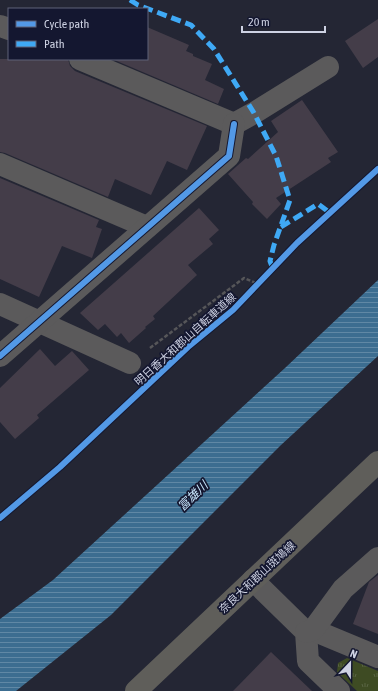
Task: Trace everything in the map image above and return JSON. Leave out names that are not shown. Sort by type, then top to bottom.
[{"type":"main road","name":"奈良大和郡山斑鳩線","points":[[136,691],[378,462]]},
{"type":"street","points":[[82,60],[234,124]]},
{"type":"street","points":[[234,124],[328,67]]},
{"type":"street","points":[[0,356],[229,156],[234,124]]},
{"type":"street","points":[[0,164],[147,227]]},
{"type":"street","points":[[0,304],[130,363]]},
{"type":"street","points":[[339,691],[308,661],[309,631],[343,589],[378,558]]},
{"type":"street","points":[[253,580],[309,631],[378,657]]},
{"type":"path","points":[[130,363],[244,278],[258,284]]},
{"type":"path","points":[[253,290],[263,279]]},
{"type":"green space","points":[[347,658],[378,671],[378,691],[357,691],[337,672],[338,663]]},
{"type":"water","name":"富雄川","points":[[378,280],[378,356],[281,445],[111,615],[16,691],[0,691],[0,619],[53,580],[285,368]]},
{"type":"building","points":[[378,19],[378,57],[363,68],[345,41]]},
{"type":"building","points":[[148,27],[189,45],[186,51],[193,54],[193,56],[212,64],[205,80],[224,89],[218,104],[114,60],[148,60]]},
{"type":"building","points":[[0,59],[68,60],[70,66],[75,71],[207,126],[187,170],[167,161],[151,195],[115,179],[108,197],[0,152]]},
{"type":"building","points":[[302,100],[338,152],[328,158],[331,162],[276,198],[281,204],[267,219],[252,204],[253,202],[228,174],[246,158],[248,159],[278,132],[271,121]]},
{"type":"building","points":[[0,178],[99,220],[96,227],[102,229],[92,258],[62,246],[39,297],[0,279]]},
{"type":"building","points":[[199,208],[219,230],[209,239],[213,244],[188,265],[197,275],[153,316],[155,319],[129,343],[121,333],[117,337],[105,324],[98,330],[80,313]]},
{"type":"building","points":[[40,349],[55,366],[72,351],[89,370],[37,415],[39,418],[15,439],[0,422],[0,388]]},
{"type":"building","points":[[378,575],[378,634],[353,624],[369,582]]},
{"type":"building","points":[[271,652],[312,691],[233,691]]},
{"type":"marked path","points":[[130,0],[146,8]]},
{"type":"marked path","points":[[148,9],[191,25],[214,49],[254,113],[276,156],[290,200],[270,261],[273,269]]},
{"type":"marked path","points":[[281,227],[318,204],[330,213]]},
{"type":"cycle path","points":[[0,356],[229,156],[234,124]]},
{"type":"cycle path","name":"明日香大和郡山自転車道線","points":[[0,518],[60,467],[188,347],[233,310],[297,243],[378,169]]}]
